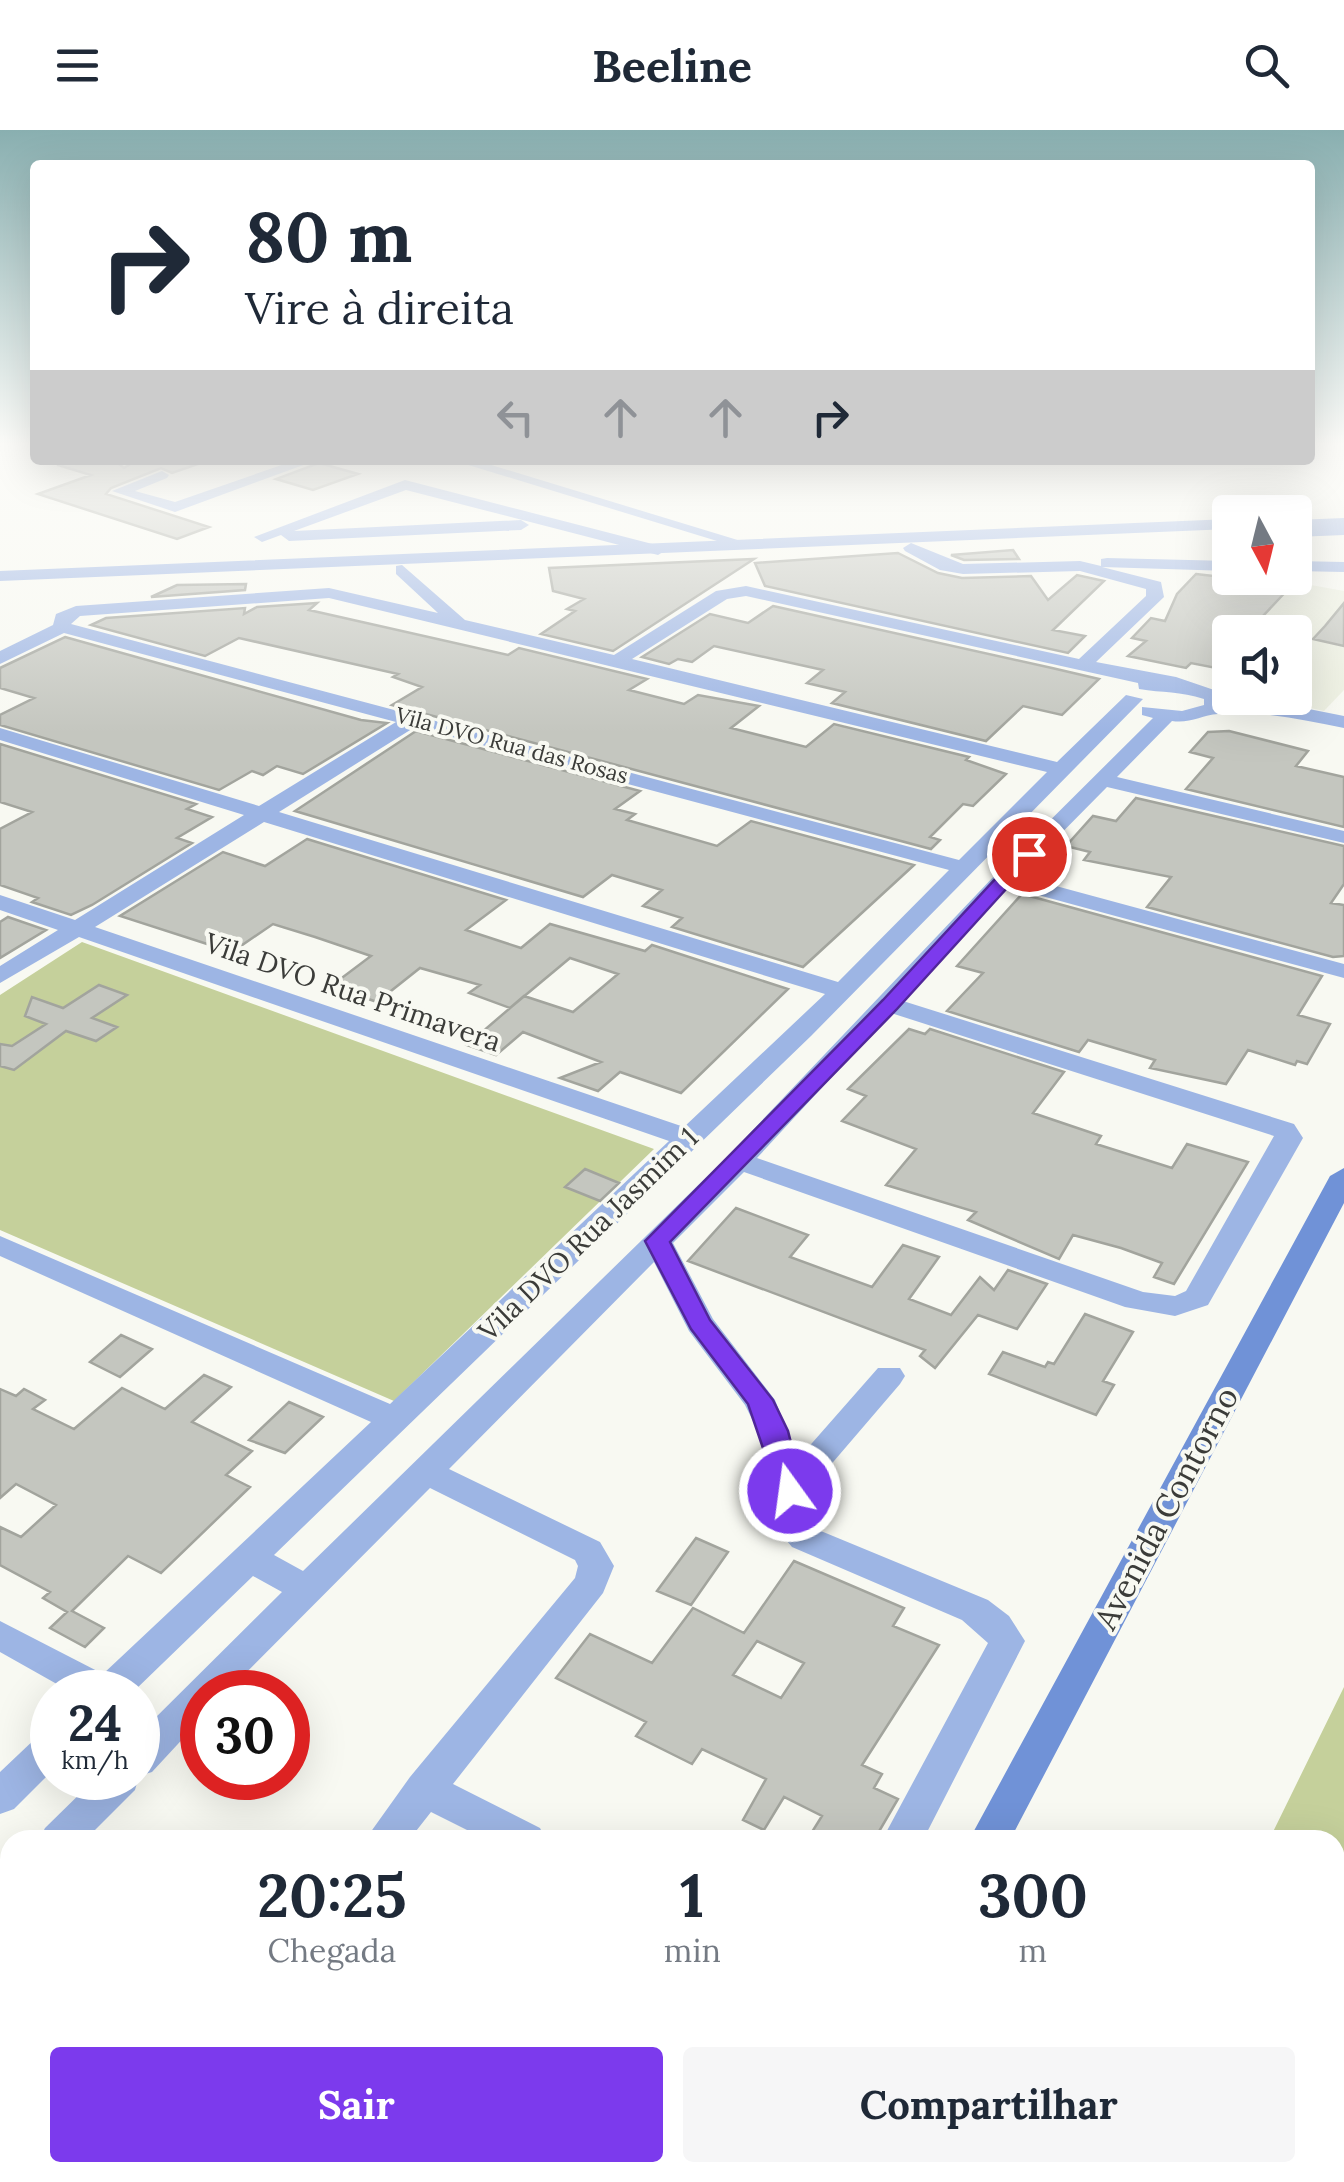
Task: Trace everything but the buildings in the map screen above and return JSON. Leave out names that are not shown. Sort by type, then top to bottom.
[{"type":"main road","name":"Avenida Contorno","points":[[994,1830],[1344,1176]]},
{"type":"street","points":[[623,542],[658,550]]},
{"type":"street","points":[[735,542],[746,545]]},
{"type":"street","points":[[0,581],[402,570],[480,561],[829,542]]},
{"type":"street","points":[[0,581],[892,542]]},
{"type":"street","points":[[480,561],[1064,542]]},
{"type":"street","points":[[911,548],[946,566],[963,569],[1170,562],[1212,565]]},
{"type":"street","points":[[1335,566],[1344,554]]},
{"type":"street","points":[[1080,566],[1148,583],[1158,591],[1084,664]]},
{"type":"street","points":[[402,570],[459,624]]},
{"type":"street","points":[[617,661],[722,594],[736,591],[1191,686],[1212,701]]},
{"type":"street","points":[[0,658],[58,629],[62,618],[90,609],[329,593],[1060,769]]},
{"type":"street","points":[[0,636],[58,629]]},
{"type":"street","name":"Vila DVO Rua das Rosas","points":[[58,629],[415,719],[962,867]]},
{"type":"street","name":"Vila DVO Rua Jasmim 1","points":[[130,1670],[252,1559],[688,1138],[778,1058],[962,867],[1132,700],[1135,690],[1161,682]]},
{"type":"street","points":[[1132,700],[1167,716],[1196,716],[1212,703]]},
{"type":"street","points":[[1308,715],[1344,722]]},
{"type":"street","points":[[226,1670],[739,1161],[890,1005],[1004,879],[1167,716]]},
{"type":"street","points":[[0,976],[415,719]]},
{"type":"street","points":[[0,734],[841,992]]},
{"type":"street","points":[[1102,779],[1344,837]]},
{"type":"street","points":[[1004,879],[1344,971]]},
{"type":"street","name":"Vila DVO Rua Primavera","points":[[0,902],[688,1138]]},
{"type":"street","points":[[739,1161],[1136,1300],[1165,1307],[1184,1306],[1196,1298],[1290,1138],[1284,1130],[890,1005]]},
{"type":"street","points":[[778,1058],[821,1074]]},
{"type":"street","points":[[658,1241],[700,1324],[760,1400],[774,1431],[790,1491]]},
{"type":"street","points":[[0,1245],[393,1419]]},
{"type":"street","points":[[889,1376],[790,1491],[782,1510],[788,1527],[975,1610],[1006,1641],[1003,1656],[907,1830]]},
{"type":"street","points":[[393,1830],[592,1584],[596,1566],[588,1552],[424,1470]]},
{"type":"street","points":[[252,1559],[305,1589]]},
{"type":"street","points":[[0,1635],[65,1670]]},
{"type":"street","points":[[160,1737],[180,1717]]},
{"type":"street","points":[[0,1797],[30,1768]]},
{"type":"street","points":[[424,1789],[506,1830]]},
{"type":"street","points":[[70,1830],[99,1800]]},
{"type":"shaded area","points":[[1312,585],[1344,591],[1344,690],[1324,711],[1312,708],[1312,615],[1257,615],[1276,595],[1312,595]]},
{"type":"green space","points":[[82,942],[654,1149],[394,1401],[0,1230],[0,995]]},
{"type":"green space","points":[[1344,1687],[1344,1830],[1274,1830]]},
{"type":"route","points":[[790,1491],[774,1431],[760,1400],[700,1324],[658,1241],[890,1005],[1029,854]]}]
